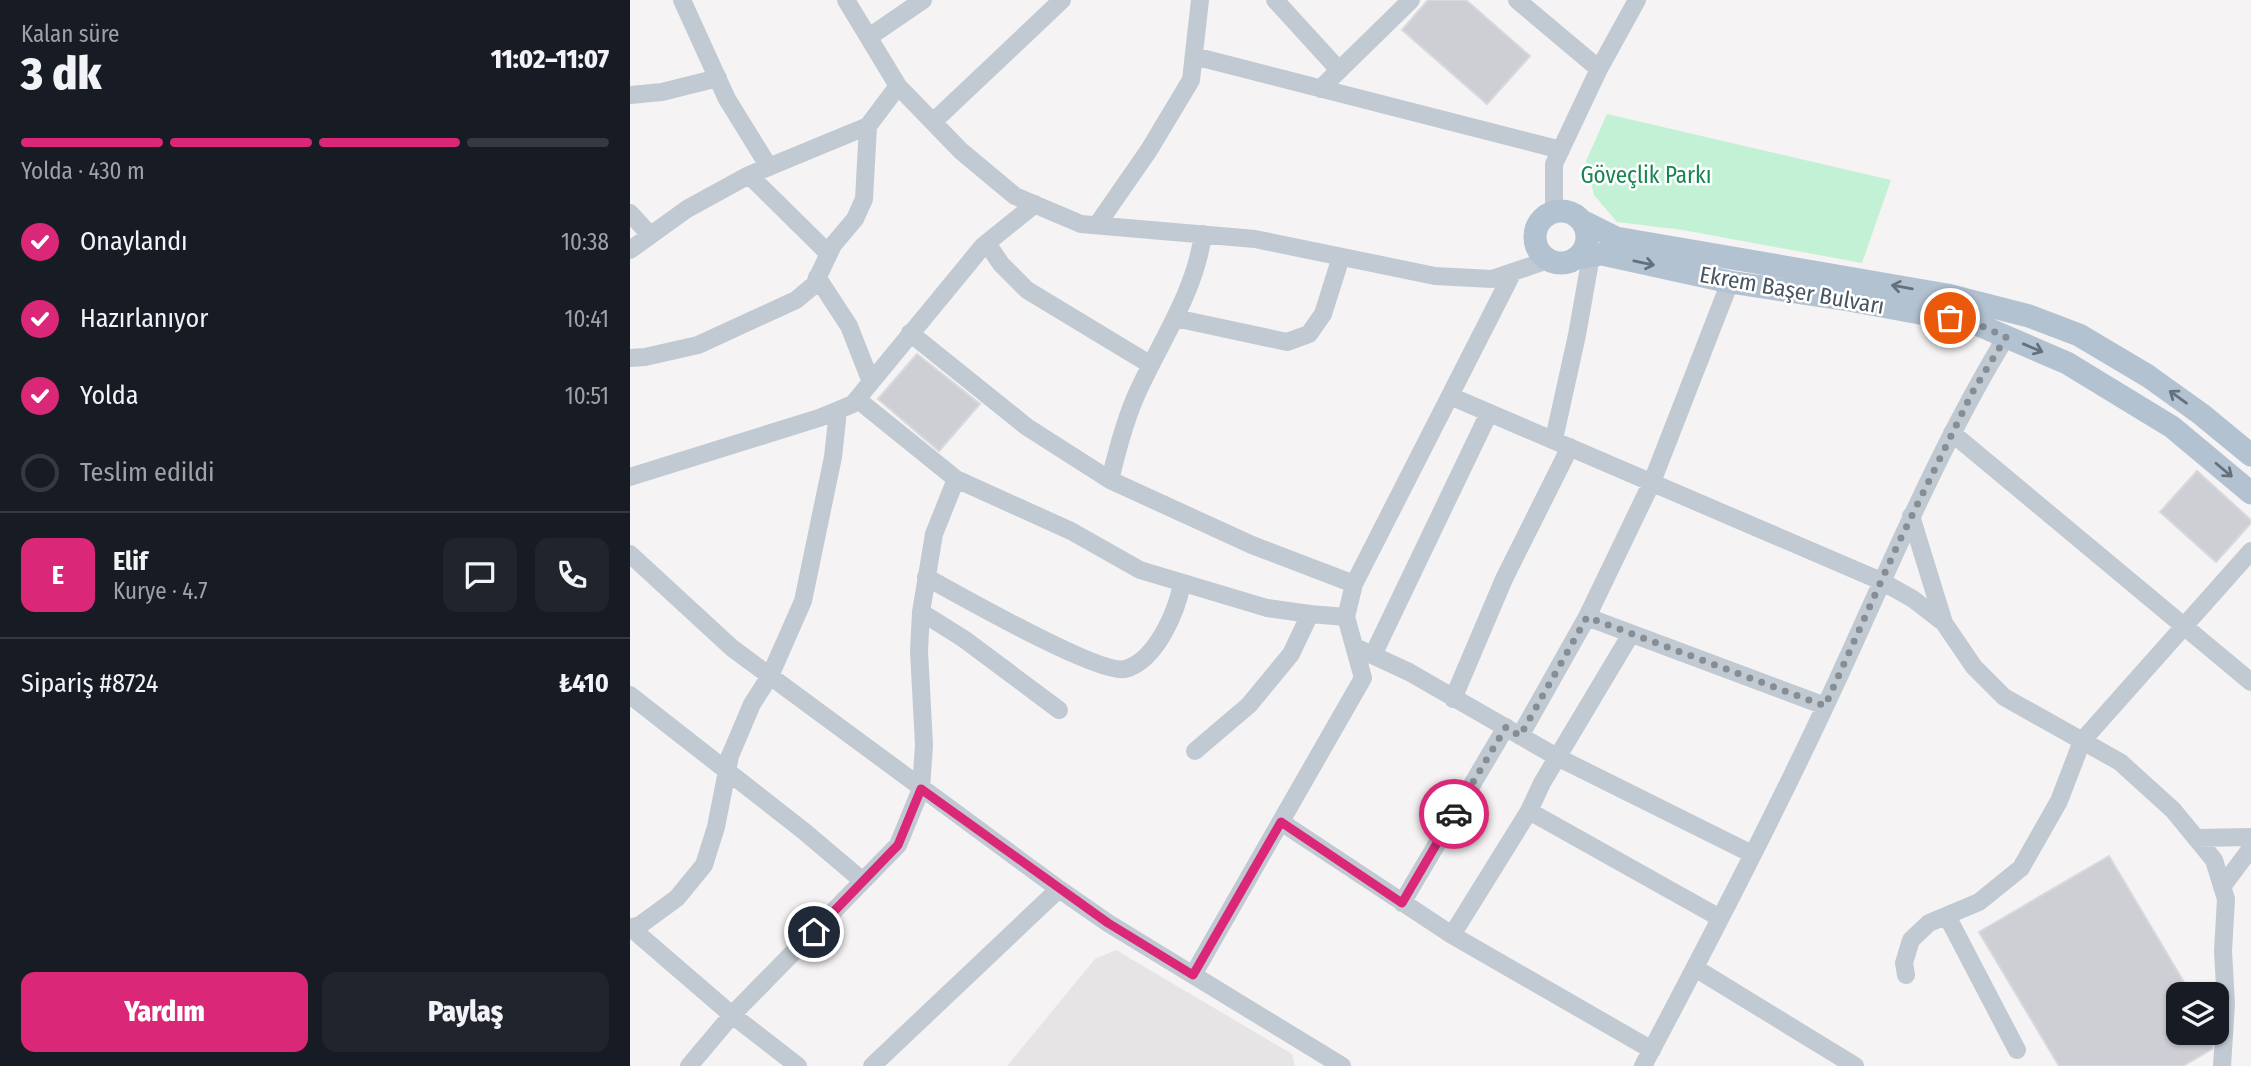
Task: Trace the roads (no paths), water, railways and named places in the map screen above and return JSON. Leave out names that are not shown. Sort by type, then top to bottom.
[{"type":"main road","points":[[1564,210],[1582,220],[1587,230],[1584,257],[1558,264],[1540,253],[1535,244],[1534,233],[1545,216],[1564,210]]},
{"type":"main road","name":"Ekrem Başer Bulvarı","points":[[1582,220],[1616,238],[1947,295],[2029,316],[2079,335],[2148,376],[2251,454]]},
{"type":"main road","name":"Ekrem Başer Bulvarı","points":[[1584,257],[1602,254],[1730,282],[1975,323],[2067,363],[2172,427],[2251,493]]},
{"type":"street","points":[[682,0],[727,99],[769,167]]},
{"type":"street","points":[[846,0],[898,86],[961,151],[1015,196],[1080,223],[1255,239],[1435,276],[1492,279],[1548,260]]},
{"type":"street","points":[[869,37],[923,0]]},
{"type":"street","points":[[933,122],[1062,0]]},
{"type":"street","points":[[1097,225],[1149,150],[1191,80],[1200,0]]},
{"type":"street","points":[[1275,0],[1339,70]]},
{"type":"street","points":[[1320,89],[1411,0]]},
{"type":"street","points":[[1517,0],[1599,69]]},
{"type":"street","points":[[1554,211],[1554,164],[1599,69],[1636,1]]},
{"type":"street","points":[[1194,56],[1561,150]]},
{"type":"street","points":[[630,95],[662,92],[718,78]]},
{"type":"street","points":[[630,250],[687,209],[749,176],[868,126],[898,86]]},
{"type":"street","points":[[630,358],[698,345],[796,300],[814,285],[833,245],[855,219],[864,199],[868,126]]},
{"type":"street","points":[[749,176],[829,254]]},
{"type":"street","points":[[630,477],[853,404],[987,243],[1035,204]]},
{"type":"street","points":[[630,213],[650,235]]},
{"type":"street","points":[[1110,480],[1117,449],[1135,399],[1193,281],[1203,234]]},
{"type":"street","points":[[987,243],[1001,264],[1027,290],[1151,365]]},
{"type":"street","points":[[1175,318],[1287,342],[1309,334],[1323,314],[1340,257]]},
{"type":"street","points":[[1453,699],[1562,443],[1577,335],[1584,257]]},
{"type":"street","points":[[1193,975],[1363,677],[1346,617],[1354,584],[1513,272]]},
{"type":"street","points":[[817,277],[849,326],[871,382]]},
{"type":"street","points":[[1402,903],[1587,617],[1651,482],[1730,282]]},
{"type":"street","points":[[910,333],[1027,427],[1110,480],[1252,545],[1354,584]]},
{"type":"street","points":[[1643,1066],[1695,968],[1825,706],[1911,516],[1952,433],[1972,393],[2006,337]]},
{"type":"street","points":[[1450,396],[1881,581],[1913,599],[1944,623]]},
{"type":"street","points":[[857,399],[957,479],[1071,531],[1140,570],[1267,608],[1346,617]]},
{"type":"street","points":[[798,1066],[732,1015],[631,928],[677,898],[704,865],[716,827],[730,756],[752,704],[769,676],[803,601],[831,470],[838,411]]},
{"type":"street","points":[[1373,655],[1489,413]]},
{"type":"street","points":[[1952,433],[2251,682]]},
{"type":"street","points":[[689,1066],[732,1015],[898,845],[921,789],[924,745],[919,651],[926,577],[934,534],[957,479]]},
{"type":"street","points":[[1911,516],[1944,623],[1973,667],[2004,697],[2120,762],[2173,810],[2214,860],[2226,899],[2223,951],[2226,1003],[2222,1066]]},
{"type":"street","points":[[1906,975],[1904,963],[1911,940],[1929,923],[1979,902],[2021,868],[2059,801],[2082,741],[2251,551]]},
{"type":"street","points":[[630,554],[732,648],[1059,889],[1317,1059],[1342,1066]]},
{"type":"street","points":[[926,577],[1071,652],[1108,668],[1124,669],[1138,663],[1158,641],[1177,607],[1182,583]]},
{"type":"street","points":[[921,612],[964,639],[1059,710]]},
{"type":"street","points":[[1195,751],[1250,705],[1291,654],[1310,614]]},
{"type":"street","points":[[1587,617],[1825,706]]},
{"type":"street","points":[[1452,935],[1529,811],[1542,783],[1631,634]]},
{"type":"street","points":[[1356,647],[1409,672],[1557,757],[1752,854]]},
{"type":"street","points":[[630,695],[805,832],[863,881]]},
{"type":"street","points":[[1529,811],[1720,918]]},
{"type":"street","points":[[1281,822],[1452,935],[1652,1050]]},
{"type":"street","points":[[2196,838],[2251,837]]},
{"type":"street","points":[[2222,887],[2251,848]]},
{"type":"street","points":[[872,1066],[1059,889]]},
{"type":"street","points":[[1947,916],[2017,1050]]},
{"type":"street","points":[[1695,968],[1855,1066]]},
{"type":"park label","name":"Göveçlik Parkı","points":[[1646,175]]}]
